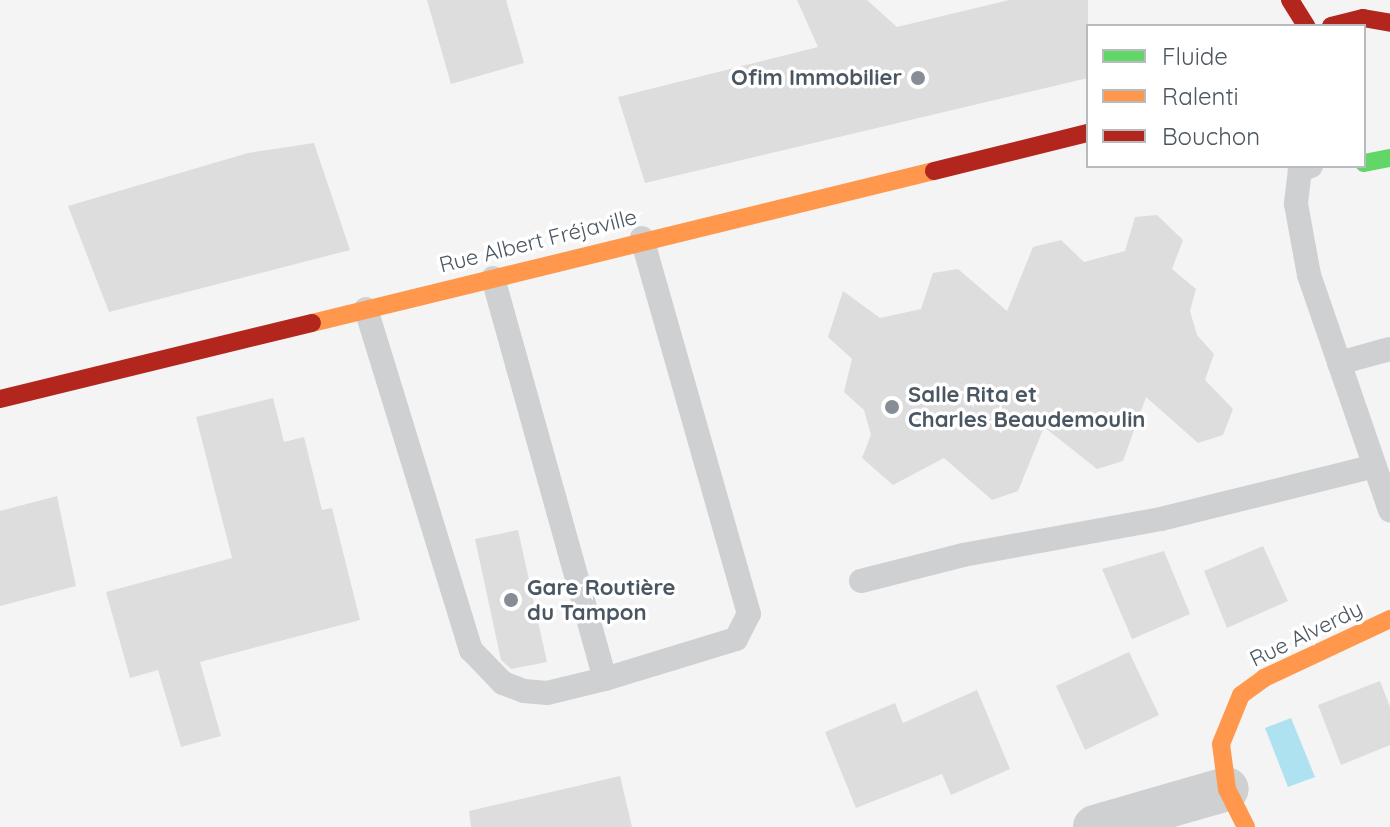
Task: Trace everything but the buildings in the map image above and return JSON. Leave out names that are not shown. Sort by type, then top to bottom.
[{"type":"street","points":[[1290,0],[1305,24]]},
{"type":"street","points":[[1341,6],[1363,18],[1390,23]]},
{"type":"street","points":[[1339,24],[1363,18]]},
{"type":"street","name":"Rue Albert Fréjaville","points":[[0,399],[493,278],[642,238],[1086,133]]},
{"type":"street","points":[[1366,163],[1390,158]]},
{"type":"street","name":"Rue Alverdy","points":[[1236,808],[1221,744],[1241,695],[1264,678],[1390,619]]},
{"type":"street","points":[[1095,827],[1236,808]]},
{"type":"lane","points":[[1306,168],[1300,170],[1296,204],[1309,275],[1390,510]]},
{"type":"lane","points":[[366,309],[471,650],[503,683],[524,691],[547,693],[605,679],[736,639],[749,614],[642,238]]},
{"type":"lane","points":[[493,278],[605,679]]},
{"type":"lane","points":[[1339,363],[1390,349]]},
{"type":"lane","points":[[861,581],[963,555],[1161,519],[1375,466]]},
{"type":"water","points":[[1291,718],[1315,777],[1288,787],[1265,728]]},
{"type":"traffic: fast","points":[[1366,163],[1390,158]]},
{"type":"traffic: slow","points":[[312,323],[934,171]]},
{"type":"traffic: slow","points":[[1246,827],[1227,789],[1221,744],[1241,695],[1264,678],[1390,619]]},
{"type":"traffic: jam","points":[[1290,0],[1305,24]]},
{"type":"traffic: jam","points":[[1339,24],[1363,18],[1390,23]]},
{"type":"traffic: jam","points":[[934,171],[1086,133]]},
{"type":"traffic: jam","points":[[0,399],[312,323]]},
{"type":"place","name":"Ofim Immobilier","points":[[918,78]]},
{"type":"place","name":"Salle Rita et Charles Beaudemoulin","points":[[892,407]]},
{"type":"place","name":"Gare Routière du Tampon","points":[[511,600]]}]
